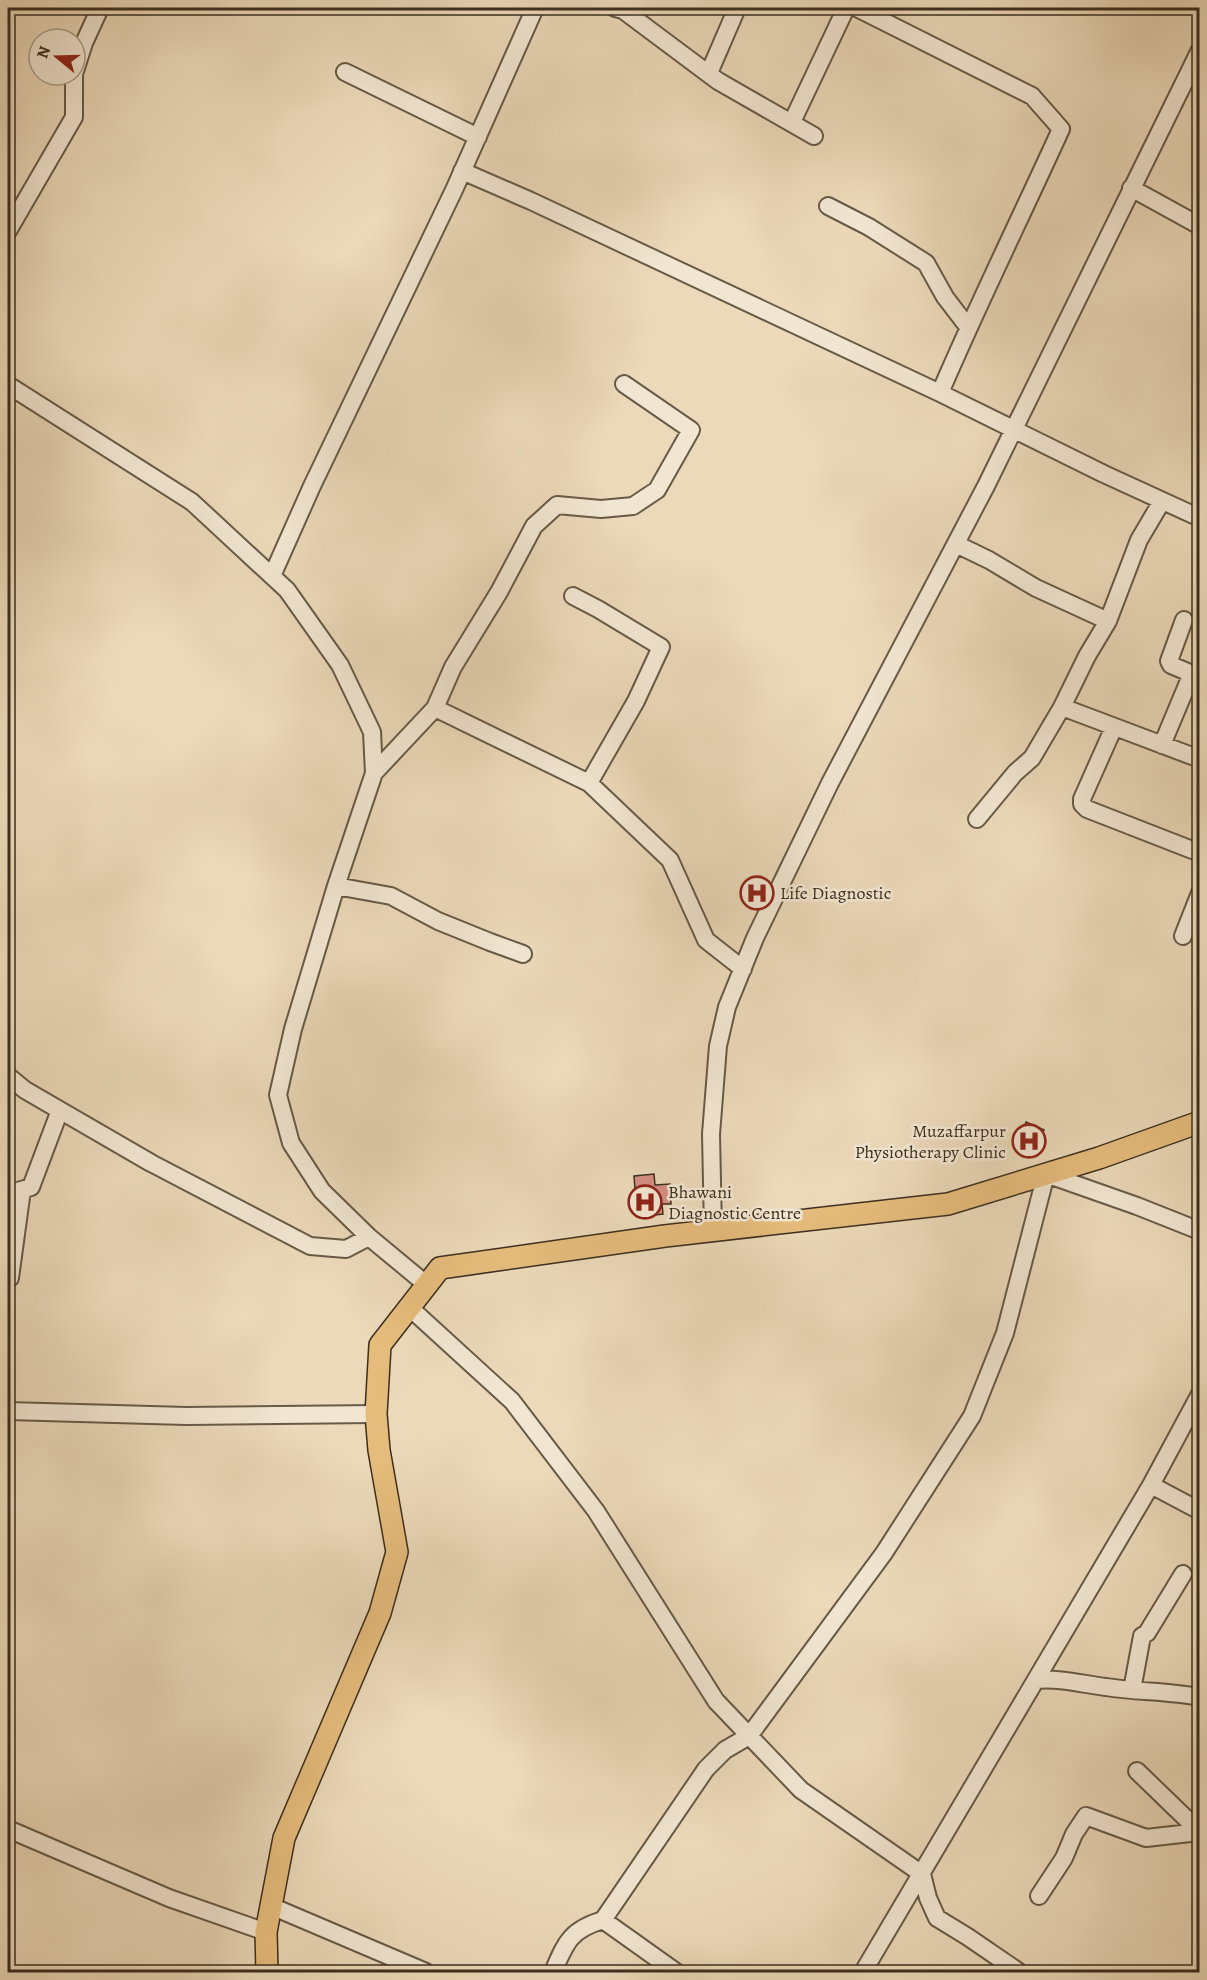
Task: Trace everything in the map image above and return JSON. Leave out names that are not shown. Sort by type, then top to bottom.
[{"type":"main road","points":[[267,1972],[266,1932],[284,1838],[380,1613],[397,1552],[376,1414],[380,1345],[440,1268],[713,1230],[948,1204],[1099,1158],[1200,1122]]},
{"type":"street","points":[[87,36],[100,8]]},
{"type":"street","points":[[272,576],[312,486],[462,171],[535,8]]},
{"type":"street","points":[[615,8],[623,10],[718,81],[814,136]]},
{"type":"street","points":[[709,73],[737,8]]},
{"type":"street","points":[[792,122],[846,8]]},
{"type":"street","points":[[857,8],[1032,96],[1061,129],[1011,240],[968,327],[940,393]]},
{"type":"street","points":[[713,1230],[711,1134],[718,1046],[727,1007],[742,969],[830,783],[956,544],[1200,50]]},
{"type":"street","points":[[345,72],[478,136]]},
{"type":"street","points":[[8,231],[74,117],[75,87]]},
{"type":"street","points":[[462,171],[531,201],[940,393],[1104,474],[1200,518]]},
{"type":"street","points":[[1131,188],[1200,226]]},
{"type":"street","points":[[828,206],[869,227],[926,263],[945,297],[968,327]]},
{"type":"street","points":[[374,773],[435,708],[453,667],[499,592],[534,526],[557,505],[601,509],[633,506],[657,490],[691,430],[624,384]]},
{"type":"street","points":[[8,385],[192,502],[287,590],[339,665],[372,732],[374,773],[336,886],[293,1029],[278,1095],[291,1143],[322,1191],[369,1237],[427,1285]]},
{"type":"street","points":[[977,819],[1015,773],[1032,758],[1062,707],[1087,656],[1108,621],[1139,540],[1162,501]]},
{"type":"street","points":[[956,544],[989,560],[1036,588],[1108,621]]},
{"type":"street","points":[[573,596],[661,647],[636,701],[589,783]]},
{"type":"street","points":[[1162,745],[1190,678],[1190,673],[1171,665],[1169,661],[1185,620]]},
{"type":"street","points":[[1062,707],[1200,759]]},
{"type":"street","points":[[435,708],[589,783],[670,860],[706,940],[742,969]]},
{"type":"street","points":[[1114,727],[1082,799],[1082,804],[1088,809],[1200,853]]},
{"type":"street","points":[[336,886],[391,896],[438,921],[523,954]]},
{"type":"street","points":[[1183,936],[1200,893]]},
{"type":"street","points":[[8,1076],[26,1090],[151,1163],[310,1246],[346,1249],[369,1237]]},
{"type":"street","points":[[8,1278],[10,1278],[15,1192],[31,1187],[60,1110]]},
{"type":"street","points":[[553,1972],[572,1935],[588,1925],[603,1920],[706,1769],[725,1750],[749,1736],[884,1553],[972,1416],[1005,1333],[1046,1174],[1200,1231]]},
{"type":"street","points":[[409,1307],[512,1401],[596,1511],[716,1701],[801,1790],[922,1874],[937,1918],[1019,1972]]},
{"type":"street","points":[[863,1972],[1151,1485],[1200,1394]]},
{"type":"street","points":[[8,1411],[186,1416],[376,1414]]},
{"type":"street","points":[[1151,1485],[1200,1511]]},
{"type":"street","points":[[1132,1690],[1142,1636],[1146,1634],[1183,1574]]},
{"type":"street","points":[[1036,1680],[1058,1679],[1107,1688],[1176,1692],[1200,1697]]},
{"type":"street","points":[[1137,1771],[1199,1832]]},
{"type":"street","points":[[1040,1896],[1064,1858],[1074,1834],[1086,1816],[1146,1838],[1199,1832]]},
{"type":"street","points":[[8,1829],[169,1898],[266,1932]]},
{"type":"street","points":[[271,1906],[426,1972]]},
{"type":"street","points":[[603,1920],[676,1972]]},
{"type":"building","points":[[748,880],[768,887],[761,902],[742,896]]},
{"type":"building","points":[[1026,1122],[1044,1130],[1034,1155],[1016,1148]]},
{"type":"building","points":[[654,1174],[655,1185],[670,1184],[671,1204],[662,1204],[663,1214],[637,1217],[634,1176]]},
{"type":"place","name":"Life Diagnostic","points":[[757,893]]},
{"type":"place","name":"Muzaffarpur Physiotherapy Clinic","points":[[1029,1141]]},
{"type":"place","name":"Bhawani Diagnostic Centre","points":[[645,1202]]}]
